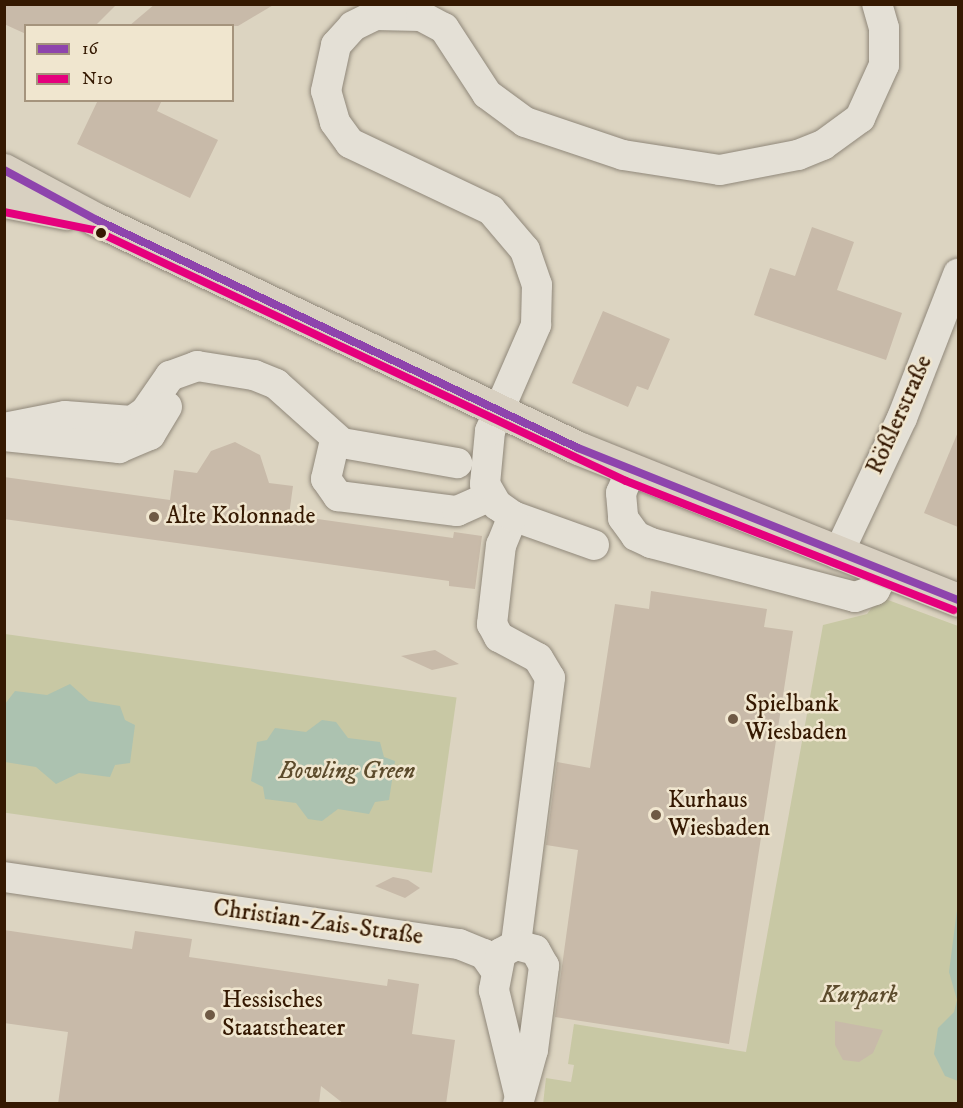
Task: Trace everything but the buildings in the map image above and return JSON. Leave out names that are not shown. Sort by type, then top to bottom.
[{"type":"main road","points":[[5,178],[630,472],[958,600]]},
{"type":"street","points":[[594,545],[513,516],[490,496],[483,458],[536,325],[532,266],[516,235],[491,210],[362,152],[340,131],[328,102],[326,79],[344,35],[376,15],[421,16],[444,28],[487,94],[525,122],[623,155],[720,170],[798,155],[823,145],[860,118],[884,65],[884,28],[877,4]]},
{"type":"street","name":"Rößlerstraße","points":[[838,554],[902,418],[958,274]]},
{"type":"street","points":[[4,436],[102,447],[135,444],[158,424],[197,366]]},
{"type":"street","points":[[4,428],[65,416],[132,421],[145,412],[170,376],[197,366],[254,375],[276,384],[335,440],[457,463]]},
{"type":"street","points":[[335,440],[326,479],[332,493],[345,498],[457,511],[490,496]]},
{"type":"street","points":[[630,472],[621,493],[623,518],[636,536],[651,543],[855,597],[875,590],[884,572]]},
{"type":"street","points":[[513,516],[501,546],[492,624],[499,637],[542,662],[550,678],[516,945]]},
{"type":"street","name":"Christian-Zais-Straße","points":[[4,878],[459,944],[484,954],[496,971]]},
{"type":"street","points":[[516,945],[535,950],[544,966],[533,1050],[519,1098],[496,1004],[496,971],[505,948],[516,945]]},
{"type":"green space","name":"Kurpark","points":[[880,597],[958,626],[958,1103],[543,1104],[546,1078],[571,1082],[574,1065],[568,1064],[574,1024],[746,1052],[823,625],[867,614]]},
{"type":"green space","name":"Bowling Green","points":[[5,634],[457,697],[432,873],[4,813]]},
{"type":"shaded area","points":[[70,684],[89,701],[120,706],[125,720],[135,725],[130,763],[115,765],[110,777],[79,773],[56,784],[36,767],[5,762],[5,704],[15,691],[47,695]]},
{"type":"shaded area","points":[[322,720],[336,722],[348,738],[380,742],[384,757],[395,761],[389,800],[375,802],[369,814],[338,809],[322,821],[308,819],[296,803],[265,799],[263,787],[251,781],[257,742],[267,740],[275,728],[306,732]]},
{"type":"shaded area","points":[[958,902],[958,1081],[945,1076],[934,1054],[938,1028],[954,1012],[957,1000],[949,972]]},
{"type":"transit line","name":"16","points":[[4,170],[97,220],[578,448],[958,600]]},
{"type":"transit line","name":"N10","points":[[4,212],[94,230],[626,481],[954,610]]},
{"type":"place","name":"Alte Kolonnade","points":[[154,517]]},
{"type":"place","name":"Spielbank Wiesbaden","points":[[733,719]]},
{"type":"place","name":"Kurhaus Wiesbaden","points":[[656,815]]},
{"type":"place","name":"Hessisches Staatstheater","points":[[210,1015]]}]
